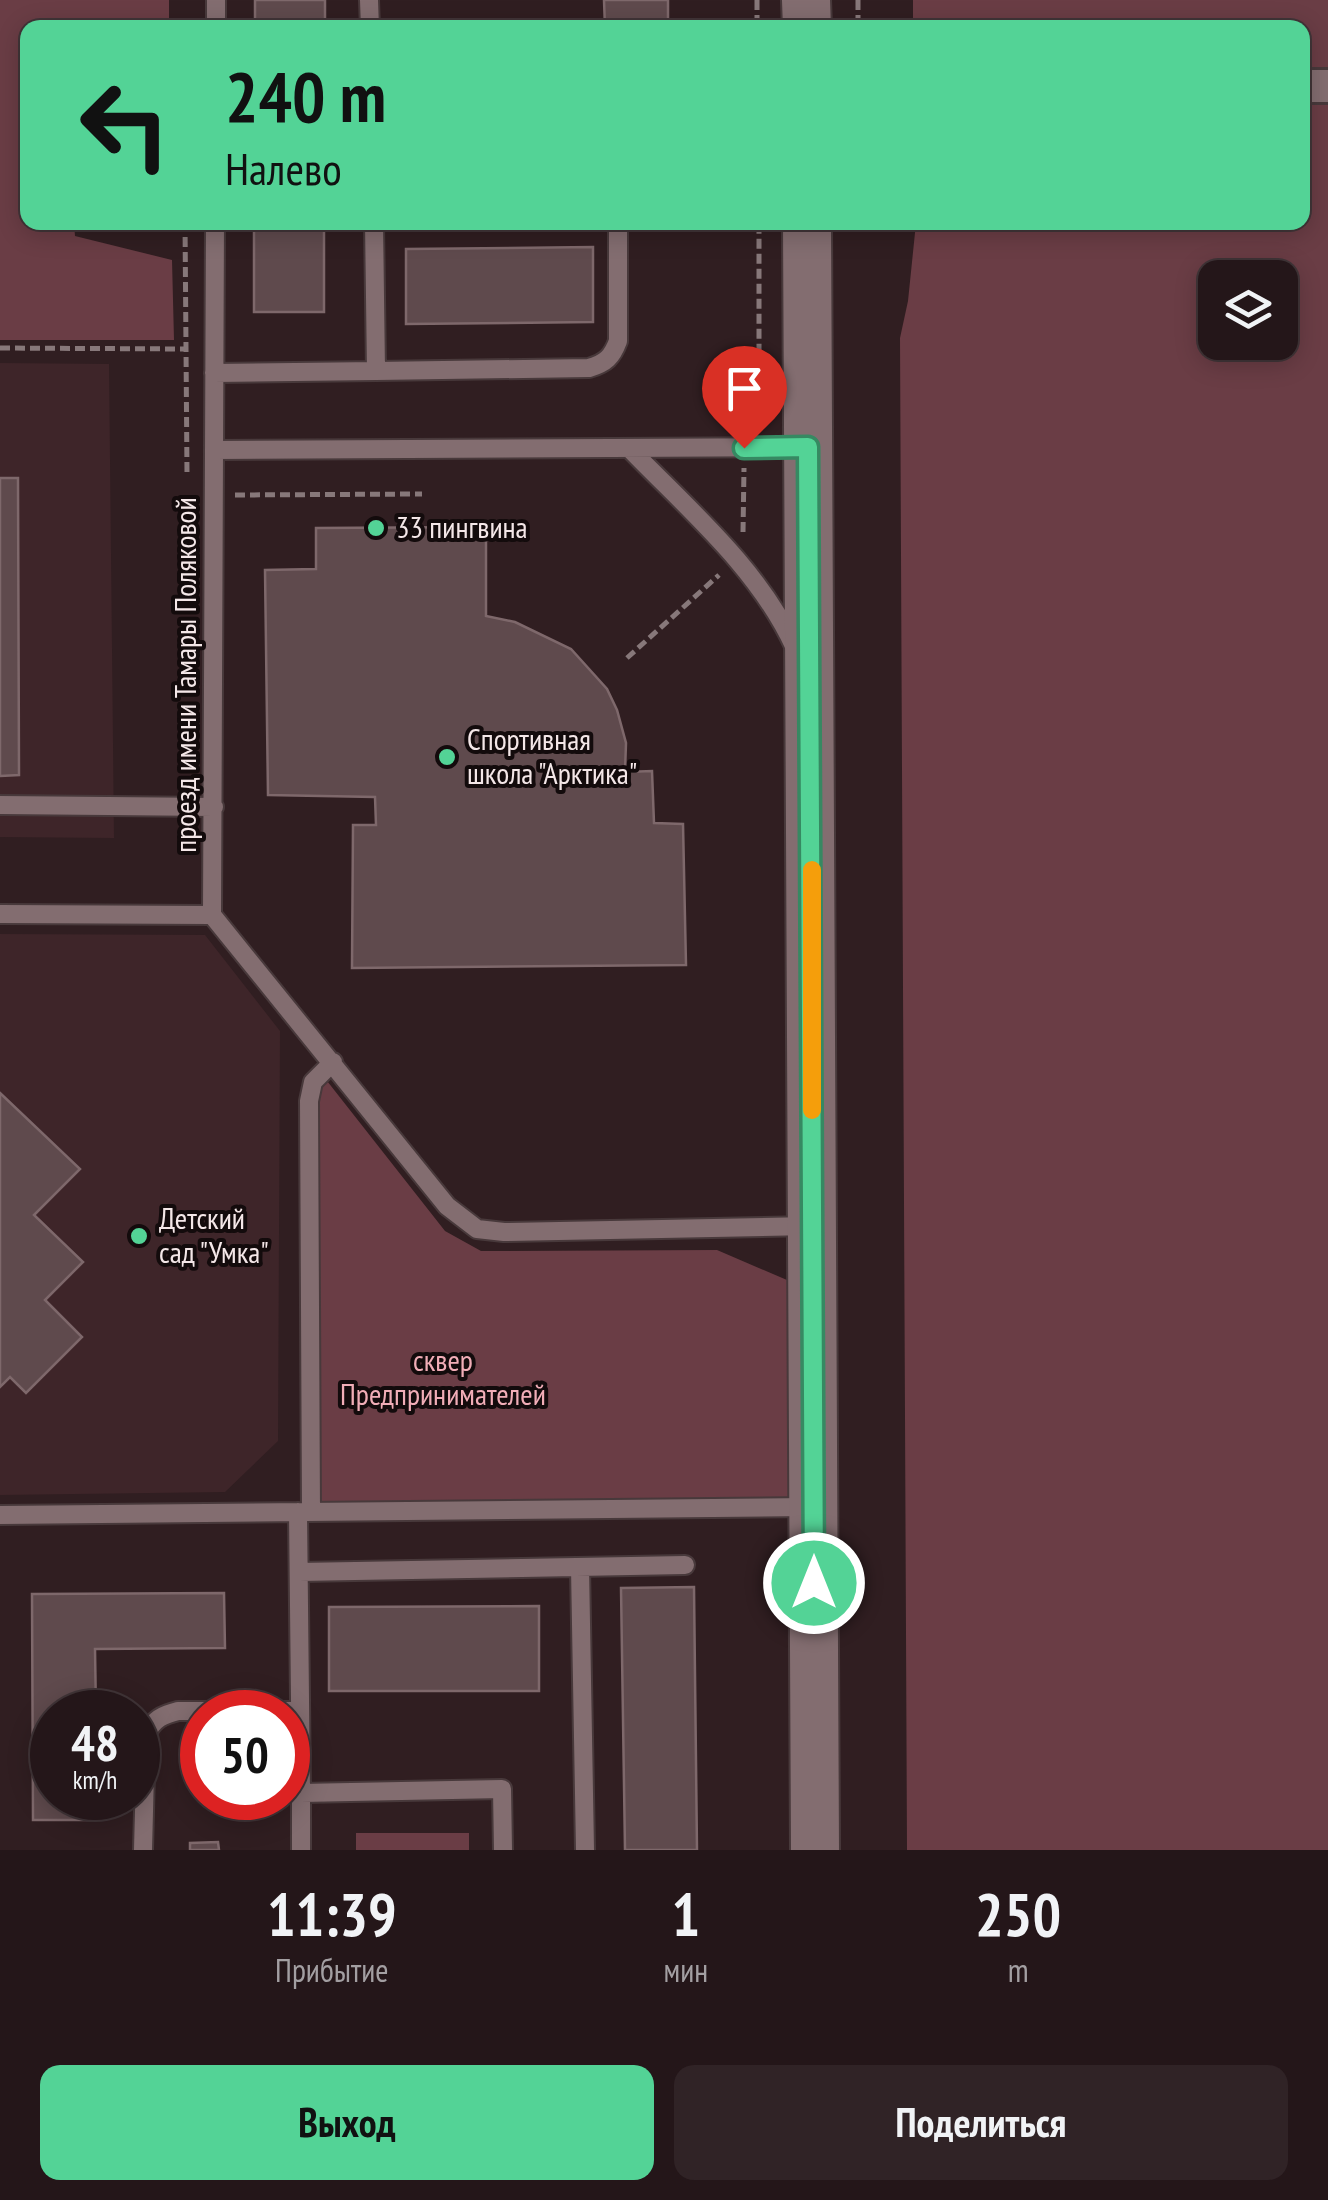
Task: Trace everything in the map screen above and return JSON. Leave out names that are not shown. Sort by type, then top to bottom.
[{"type":"main road","points":[[807,230],[815,1850]]},
{"type":"lane","name":"проезд имени Тамары Поляковой","points":[[212,915],[215,230]]},
{"type":"lane","points":[[374,230],[376,371]]},
{"type":"lane","points":[[214,373],[589,368],[603,364],[618,341],[618,230]]},
{"type":"lane","points":[[214,450],[808,447]]},
{"type":"lane","points":[[629,448],[764,593],[789,634],[811,683]]},
{"type":"lane","points":[[0,805],[214,807]]},
{"type":"lane","points":[[0,914],[212,915],[447,1206],[477,1228],[504,1232],[812,1226]]},
{"type":"lane","points":[[300,1690],[309,1101],[313,1082],[334,1062]]},
{"type":"lane","points":[[0,1515],[813,1507]]},
{"type":"lane","points":[[300,1572],[685,1565]]},
{"type":"lane","points":[[580,1567],[585,1850]]},
{"type":"lane","points":[[143,1850],[146,1734],[162,1714],[180,1711]]},
{"type":"lane","points":[[310,1793],[502,1790],[503,1850]]},
{"type":"lane","points":[[301,1820],[302,1850]]},
{"type":"path","points":[[0,348],[186,348]]},
{"type":"path","points":[[214,495],[422,494]]},
{"type":"shaded area","points":[[0,363],[109,364],[114,838],[0,837]]},
{"type":"shaded area","name":"Детский сад \"Умка\"","points":[[0,934],[205,935],[280,1031],[278,1441],[225,1492],[0,1495]]},
{"type":"green space","points":[[0,0],[169,0],[169,20],[20,20],[20,230],[75,230],[75,236],[172,260],[174,340],[0,340]]},
{"type":"green space","points":[[913,0],[1328,0],[1328,1850],[907,1850],[900,338],[915,230],[1310,230],[1310,20],[913,20]]},
{"type":"green space","name":"сквер Предпринимателей","points":[[320,1072],[445,1231],[481,1251],[717,1250],[794,1283],[789,1507],[311,1512],[309,1119]]},
{"type":"green space","points":[[356,1833],[469,1833],[469,1850],[356,1850]]},
{"type":"building","points":[[255,0],[325,0],[325,20],[255,20]]},
{"type":"building","points":[[604,0],[668,0],[668,20],[605,20]]},
{"type":"building","points":[[254,230],[324,230],[324,312],[254,312]]},
{"type":"building","points":[[593,247],[593,322],[406,324],[406,249]]},
{"type":"building","points":[[0,478],[18,478],[19,775],[0,776]]},
{"type":"building","name":"Спортивная школа \"Арктика\"","points":[[486,527],[486,616],[515,622],[571,649],[607,689],[617,710],[626,743],[625,772],[652,771],[654,823],[683,824],[686,965],[352,968],[353,825],[376,825],[375,797],[268,795],[265,570],[316,569],[316,528]]},
{"type":"building","points":[[0,1093],[80,1169],[34,1215],[83,1262],[45,1300],[82,1337],[26,1393],[10,1377],[0,1387]]},
{"type":"building","points":[[694,1587],[697,1850],[625,1850],[621,1588]]},
{"type":"building","points":[[224,1593],[225,1648],[95,1649],[96,1690],[32,1690],[32,1594]]},
{"type":"building","points":[[539,1606],[539,1691],[329,1691],[329,1607]]},
{"type":"building","points":[[218,1842],[219,1850],[190,1850],[190,1843]]},
{"type":"slow traffic","points":[[812,870],[812,1110]]},
{"type":"place","name":"33 пингвина","points":[[376,528]]},
{"type":"place","name":"Спортивная школа \"Арктика\"","points":[[447,757]]},
{"type":"place","name":"Детский сад \"Умка\"","points":[[139,1236]]},
{"type":"route","points":[[744,448],[808,447],[814,1583]]}]
